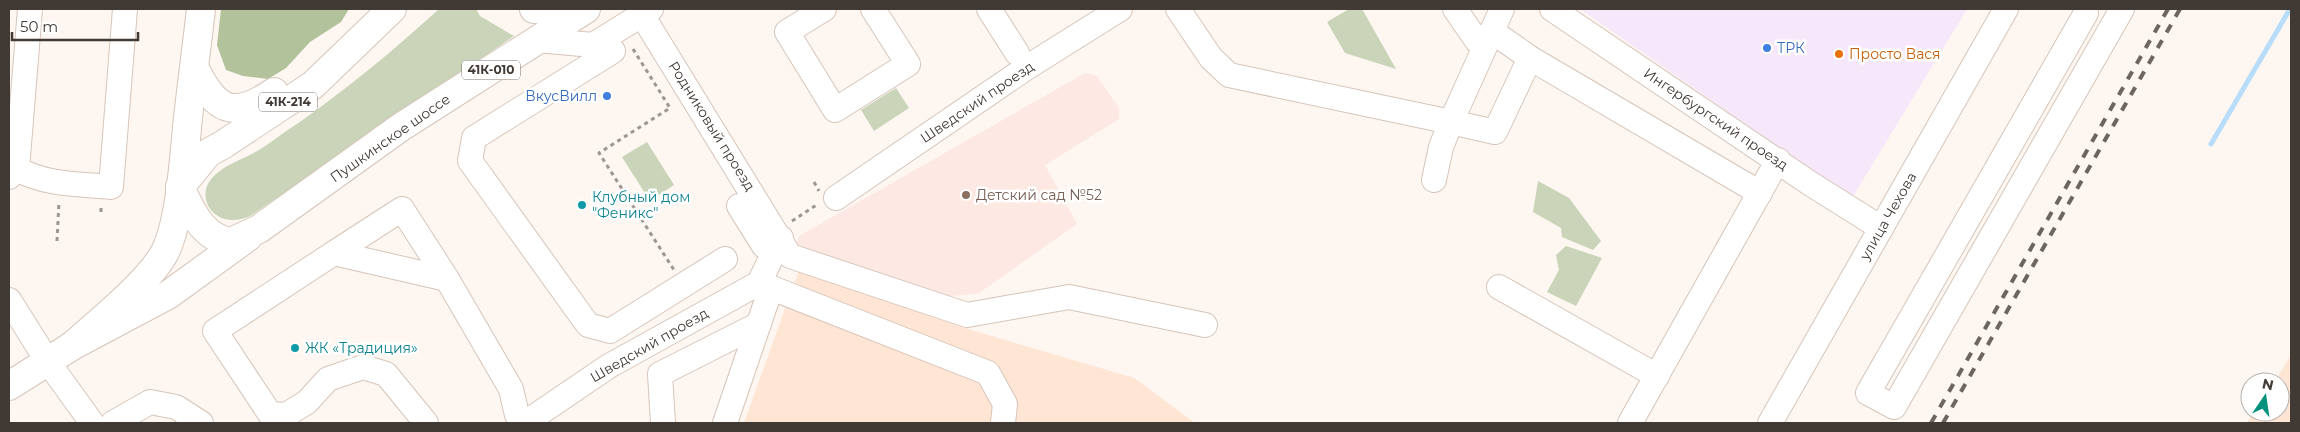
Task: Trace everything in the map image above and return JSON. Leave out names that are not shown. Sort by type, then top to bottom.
[{"type":"main road","points":[[72,346],[124,299],[165,253],[171,235],[180,187],[201,9]]},
{"type":"main road","points":[[195,70],[206,90],[221,105],[240,110],[261,101],[392,9]]},
{"type":"main road","name":"41К-214","points":[[180,187],[208,152],[224,144],[313,85],[392,9]]},
{"type":"main road","points":[[534,9],[583,11]]},
{"type":"main road","name":"Пушкинское шоссе","points":[[265,225],[401,127],[583,11]]},
{"type":"main road","name":"41К-010","points":[[180,187],[194,217],[216,237],[231,242],[265,225]]},
{"type":"main road","points":[[9,386],[72,346],[168,295],[265,225]]},
{"type":"street","points":[[30,9],[13,173],[60,183],[111,187],[125,9]]},
{"type":"street","points":[[824,9],[787,32],[835,110],[908,64],[873,9]]},
{"type":"street","points":[[989,9],[1017,53]]},
{"type":"street","name":"Шведский проезд","points":[[828,197],[1120,9]]},
{"type":"street","points":[[1178,9],[1211,58],[1229,75],[1495,132],[1530,58]]},
{"type":"street","points":[[1455,9],[1477,41],[1492,32]]},
{"type":"street","points":[[1434,180],[1441,147],[1502,9]]},
{"type":"street","name":"Ингербургский проезд","points":[[1552,9],[1812,184],[1881,228]]},
{"type":"street","name":"улица Чехова","points":[[1770,423],[2006,9]]},
{"type":"street","points":[[2086,12],[1868,392],[1894,407],[2122,9]]},
{"type":"street","points":[[538,40],[593,45],[647,12]]},
{"type":"street","name":"Родниковый проезд","points":[[647,12],[774,238]]},
{"type":"street","points":[[1492,32],[1530,58],[1760,193]]},
{"type":"street","points":[[621,47],[474,138],[470,161],[588,325],[610,331],[725,259]]},
{"type":"street","points":[[1630,423],[1778,160]]},
{"type":"street","points":[[739,206],[774,238],[790,256],[967,315],[1069,297],[1205,325]]},
{"type":"street","points":[[426,423],[386,374],[363,367],[328,379],[307,402],[286,415],[270,414],[215,331],[402,209],[447,279],[511,389],[518,421]]},
{"type":"street","points":[[725,423],[759,324],[774,238]]},
{"type":"street","points":[[334,253],[447,279]]},
{"type":"street","points":[[765,285],[988,373],[1005,404],[1003,423]]},
{"type":"street","name":"Шведский проезд","points":[[518,421],[609,366],[765,285]]},
{"type":"street","points":[[1499,287],[1657,376]]},
{"type":"street","points":[[9,300],[48,362],[92,423]]},
{"type":"street","points":[[662,423],[660,374],[759,324]]},
{"type":"street","points":[[113,423],[150,402],[176,407],[201,423]]},
{"type":"path","points":[[621,47],[670,108],[600,153],[684,285]]},
{"type":"path","points":[[774,238],[828,197],[814,182]]},
{"type":"path","points":[[56,241],[60,183]]},
{"type":"shaded area","points":[[1580,9],[1967,9],[1852,198]]},
{"type":"shaded area","name":"Детский сад №52","points":[[1085,73],[1097,76],[1119,108],[1119,119],[1045,165],[1077,224],[979,293],[934,298],[795,251],[799,236]]},
{"type":"shaded area","points":[[799,270],[958,326],[1134,378],[1195,423],[744,423]]},
{"type":"shaded area","points":[[2291,355],[2291,423],[2247,423],[2290,422],[2290,372],[2280,372]]},
{"type":"green space","points":[[221,9],[349,9],[341,22],[310,42],[286,68],[268,79],[243,76],[226,70],[217,45]]},
{"type":"green space","points":[[439,9],[476,9],[480,16],[514,36],[250,216],[238,220],[227,219],[217,216],[210,209],[206,201],[206,192],[209,183],[216,174],[259,150],[316,111],[370,69]]},
{"type":"green space","points":[[1349,9],[1362,9],[1396,69],[1345,53],[1327,22]]},
{"type":"green space","points":[[896,88],[909,108],[874,131],[861,110]]},
{"type":"green space","points":[[647,142],[674,185],[650,201],[622,157]]},
{"type":"green space","points":[[1538,181],[1569,198],[1601,241],[1593,250],[1562,237],[1561,228],[1533,212]]},
{"type":"green space","points":[[1566,246],[1602,258],[1576,306],[1547,292],[1559,270],[1556,255]]},
{"type":"waterway","points":[[2211,144],[2290,9]]},
{"type":"railway","points":[[1931,423],[2168,9]]},
{"type":"railway","points":[[1943,423],[2180,9]]},
{"type":"place","name":"ТРК","points":[[1767,48]]},
{"type":"place","name":"Просто Вася","points":[[1839,54]]},
{"type":"place","name":"ВкусВилл","points":[[607,96]]},
{"type":"place","name":"Детский сад №52","points":[[966,195]]},
{"type":"place","name":"Клубный дом \"Феникс\"","points":[[582,205]]},
{"type":"place","name":"ЖК «Традиция»","points":[[295,348]]}]
